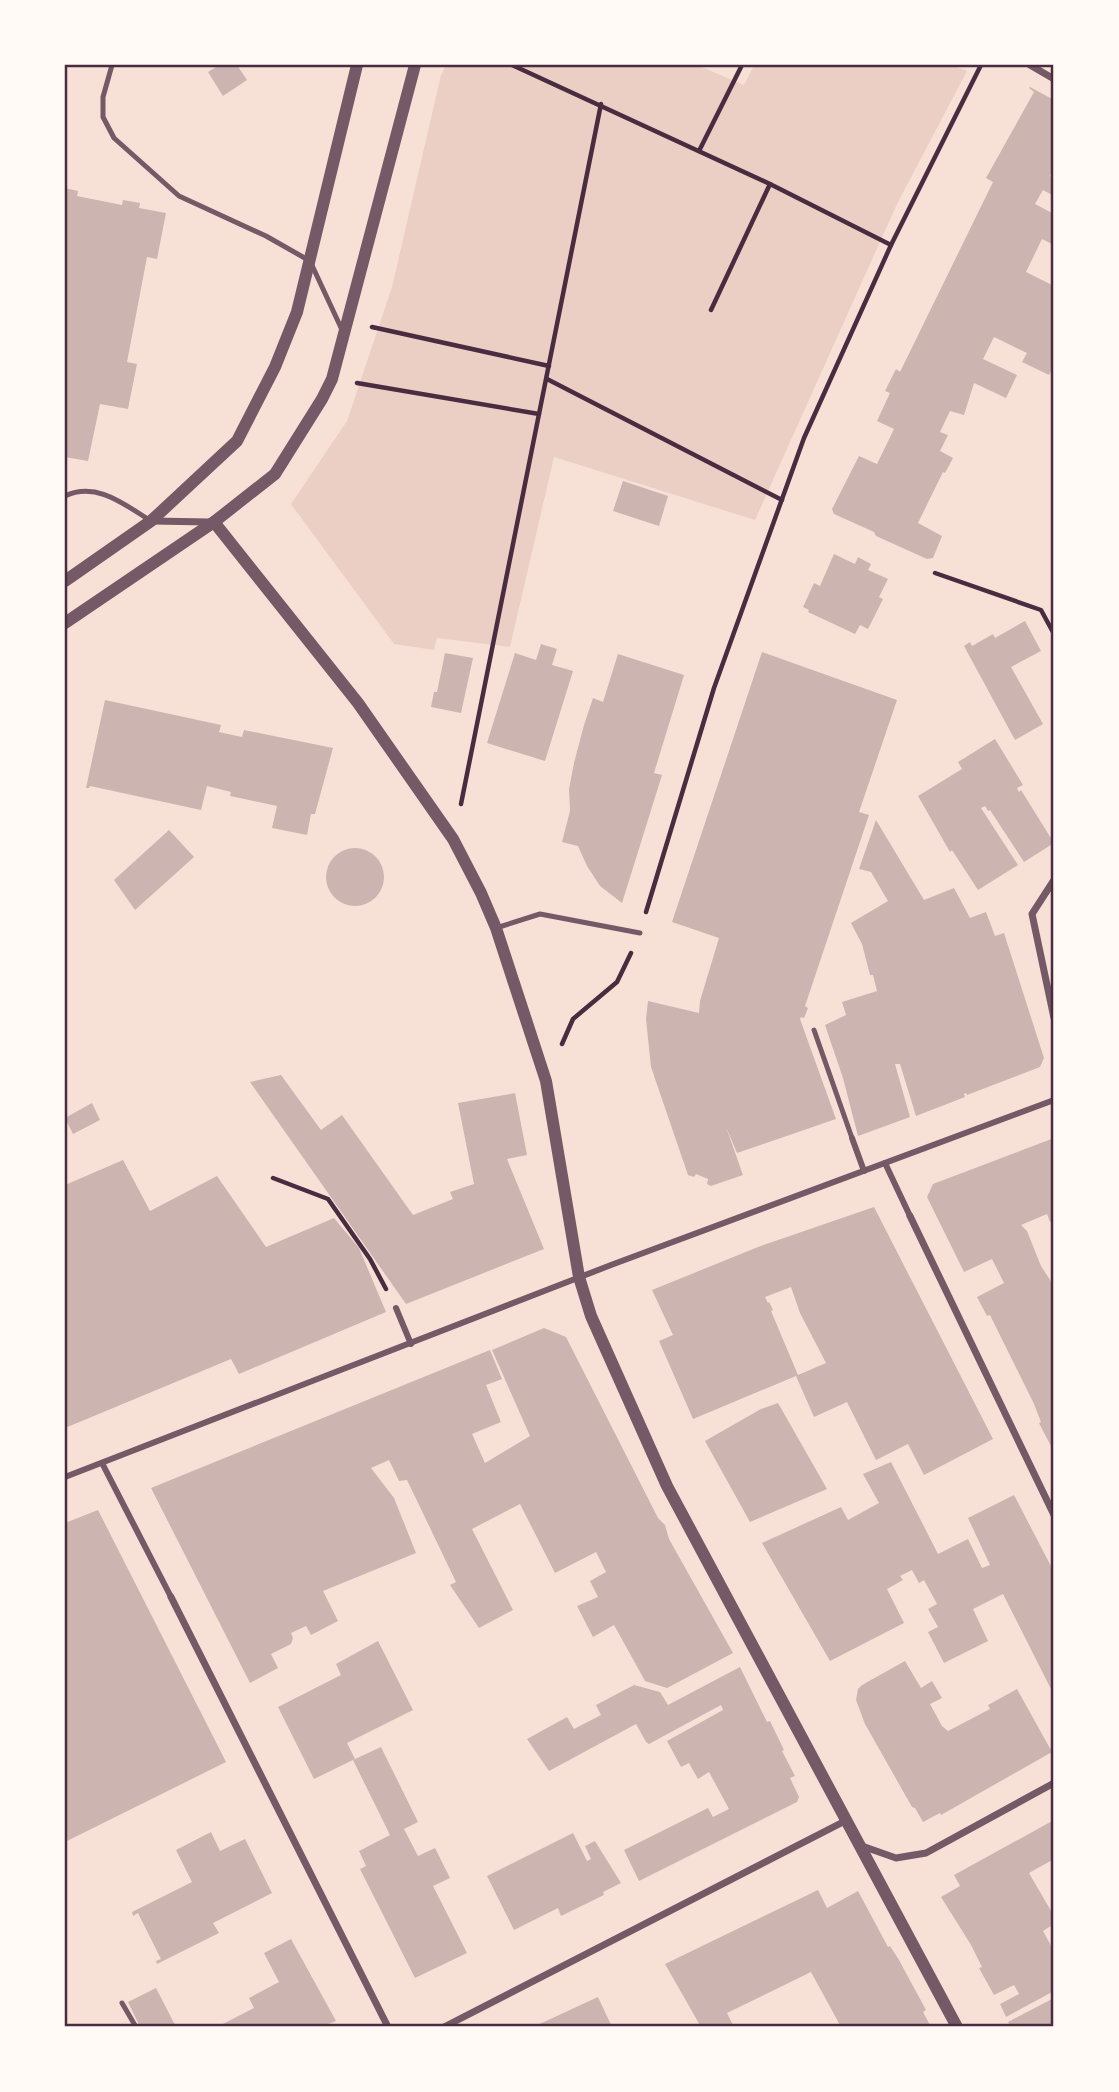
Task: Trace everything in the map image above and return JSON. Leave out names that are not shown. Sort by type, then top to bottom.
[{"type":"street","points":[[65,582],[151,521],[237,441],[279,356],[297,312],[357,65]]},
{"type":"street","points":[[65,623],[214,522],[275,474],[332,379],[415,65]]},
{"type":"street","points":[[1030,65],[1054,79]]},
{"type":"street","points":[[151,521],[214,522]]},
{"type":"street","points":[[214,522],[358,703],[453,839],[481,893],[496,928],[546,1081],[579,1278],[591,1317],[656,1464],[957,2027]]},
{"type":"street","points":[[1054,880],[1032,914],[1054,1018]]},
{"type":"street","points":[[65,1477],[579,1278],[1054,1100]]},
{"type":"street","points":[[852,1138],[864,1171]]},
{"type":"street","points":[[886,1163],[1054,1515]]},
{"type":"street","points":[[396,1308],[411,1344]]},
{"type":"street","points":[[102,1462],[388,2027]]},
{"type":"street","points":[[862,1846],[896,1858],[926,1853],[1054,1783]]},
{"type":"street","points":[[444,2027],[847,1820]]},
{"type":"lane","points":[[112,65],[103,97],[103,117],[114,138],[179,196],[266,236],[310,261],[344,335]]},
{"type":"lane","points":[[65,496],[88,491],[99,492],[151,521]]},
{"type":"lane","points":[[496,928],[540,914],[640,933]]},
{"type":"lane","points":[[814,1030],[852,1138]]},
{"type":"lane","points":[[122,2003],[136,2027]]},
{"type":"path","points":[[512,65],[770,184],[891,245]]},
{"type":"path","points":[[699,151],[742,65]]},
{"type":"path","points":[[546,1081],[573,1019],[617,982],[640,933],[715,688],[804,438],[891,245],[981,65]]},
{"type":"path","points":[[453,839],[601,104]]},
{"type":"path","points":[[711,310],[770,184]]},
{"type":"path","points":[[348,321],[550,366]]},
{"type":"path","points":[[332,379],[539,414]]},
{"type":"path","points":[[547,379],[782,500]]},
{"type":"path","points":[[936,573],[1041,610],[1054,634]]},
{"type":"path","points":[[273,1178],[328,1199],[370,1259],[396,1308]]},
{"type":"shaded area","points":[[446,65],[697,65],[744,85],[754,65],[952,65],[967,71],[897,204],[755,520],[554,457],[510,647],[437,638],[434,650],[394,644],[291,504],[347,421],[392,287],[441,75]]},
{"type":"building","points":[[219,65],[237,65],[247,80],[223,96],[208,72]]},
{"type":"building","points":[[1030,87],[1054,100],[1054,169],[1050,176],[1054,179],[1054,196],[1043,190],[1035,204],[1054,214],[1054,245],[1042,239],[1026,272],[1054,286],[1054,366],[1049,375],[1022,362],[1027,353],[994,337],[983,359],[1017,375],[1006,398],[974,383],[964,415],[950,411],[940,432],[948,435],[940,451],[953,458],[945,473],[943,472],[918,523],[942,536],[933,558],[927,559],[834,514],[832,509],[859,456],[877,464],[894,429],[877,421],[890,393],[885,391],[896,369],[900,372],[993,182],[986,178],[1034,92]]},
{"type":"building","points":[[65,188],[78,191],[77,196],[122,205],[123,200],[140,203],[139,208],[166,213],[157,259],[147,257],[127,362],[137,364],[128,409],[100,404],[88,461],[65,457]]},
{"type":"building","points":[[623,481],[668,496],[659,526],[613,511]]},
{"type":"building","points":[[834,554],[855,564],[858,557],[871,564],[868,570],[888,579],[879,597],[883,599],[868,629],[860,625],[855,634],[808,612],[809,610],[803,607],[814,583],[820,586]]},
{"type":"building","points":[[1025,621],[1041,651],[1011,667],[1043,724],[1015,740],[964,646],[970,642],[972,646],[993,634],[995,638]]},
{"type":"building","points":[[541,644],[557,649],[552,665],[573,671],[545,761],[487,743],[515,653],[536,660]]},
{"type":"building","points":[[762,652],[897,700],[859,812],[869,815],[805,1006],[808,1008],[804,1018],[800,1019],[836,1119],[737,1153],[726,1127],[743,1175],[711,1186],[707,1184],[708,1179],[696,1174],[694,1177],[688,1175],[651,1067],[646,1019],[648,1001],[699,1013],[700,1001],[719,938],[672,922]]},
{"type":"building","points":[[445,653],[473,658],[461,713],[431,707]]},
{"type":"building","points":[[618,654],[684,675],[654,773],[662,775],[622,903],[600,886],[578,846],[562,842],[570,811],[569,789],[584,725],[593,698],[603,702]]},
{"type":"building","points":[[105,700],[221,725],[219,732],[242,737],[244,730],[333,748],[315,814],[311,814],[307,835],[272,828],[277,806],[230,796],[231,792],[207,786],[201,810],[90,786],[86,788]]},
{"type":"building","points":[[995,739],[1023,785],[1017,788],[1019,792],[1021,790],[1054,843],[1024,862],[990,810],[985,806],[981,808],[1018,865],[978,890],[952,850],[950,852],[918,796],[962,769],[958,762]]},
{"type":"building","points":[[876,820],[924,900],[954,888],[970,918],[986,912],[995,936],[1004,933],[1044,1058],[1040,1067],[967,1095],[966,1093],[965,1097],[916,1116],[900,1064],[895,1064],[910,1117],[858,1136],[843,1078],[825,1025],[846,1015],[842,1002],[877,991],[862,944],[851,923],[888,901],[871,872],[859,869]]},
{"type":"building","points":[[169,830],[194,857],[135,910],[114,880]]},
{"type":"building","points":[[355,848],[366,850],[379,861],[384,877],[382,888],[371,901],[355,906],[344,904],[331,893],[326,877],[328,866],[339,853]]},
{"type":"building","points":[[281,1075],[321,1130],[342,1115],[413,1215],[453,1199],[450,1192],[474,1184],[458,1103],[515,1093],[527,1155],[507,1159],[544,1249],[406,1304],[250,1082]]},
{"type":"building","points":[[92,1103],[100,1120],[73,1134],[65,1118]]},
{"type":"building","points":[[1054,1138],[1054,1220],[1050,1222],[1047,1214],[1021,1225],[1027,1231],[1041,1266],[1054,1286],[1054,1452],[1039,1423],[1041,1422],[1034,1404],[990,1315],[987,1316],[977,1297],[1004,1283],[992,1259],[964,1272],[927,1197],[933,1184]]},
{"type":"building","points":[[123,1160],[150,1211],[217,1176],[266,1247],[334,1218],[359,1248],[386,1312],[239,1374],[231,1359],[65,1428],[65,1185]]},
{"type":"building","points":[[874,1207],[993,1439],[924,1475],[908,1444],[876,1460],[847,1402],[814,1417],[796,1376],[693,1419],[659,1341],[673,1335],[652,1290],[758,1247]],"holes":[[[791,1287],[800,1313],[826,1363],[798,1375],[771,1311],[773,1310],[765,1297]]]},
{"type":"building","points":[[544,1328],[566,1337],[658,1518],[665,1525],[669,1539],[733,1653],[667,1688],[645,1681],[614,1625],[593,1637],[577,1606],[598,1597],[590,1581],[606,1572],[596,1552],[555,1573],[520,1504],[472,1529],[513,1610],[479,1628],[450,1585],[456,1582],[407,1480],[399,1481],[389,1460],[371,1468],[394,1498],[416,1553],[323,1591],[338,1621],[311,1635],[306,1626],[291,1633],[291,1644],[271,1654],[278,1668],[250,1683],[151,1488],[490,1350],[502,1379],[486,1385],[501,1422],[472,1434],[485,1463],[530,1436],[492,1350]]},
{"type":"building","points":[[778,1403],[827,1489],[750,1522],[705,1441],[761,1409]]},
{"type":"building","points":[[891,1462],[938,1554],[968,1539],[982,1568],[990,1565],[968,1518],[1014,1495],[1054,1572],[1054,1695],[1003,1594],[973,1609],[988,1641],[944,1663],[928,1632],[938,1627],[928,1609],[937,1604],[924,1580],[919,1583],[912,1570],[900,1576],[903,1580],[887,1589],[904,1623],[830,1661],[762,1543],[841,1507],[848,1520],[879,1503],[863,1474]]},
{"type":"building","points":[[98,1510],[226,1762],[65,1842],[65,1523]]},
{"type":"building","points":[[378,1641],[413,1710],[347,1743],[355,1759],[314,1779],[278,1707],[341,1675],[336,1664]]},
{"type":"building","points":[[905,1661],[921,1688],[932,1681],[942,1698],[930,1704],[942,1726],[948,1731],[990,1709],[988,1705],[1017,1689],[1052,1752],[941,1815],[940,1813],[923,1822],[865,1724],[856,1700],[858,1689],[862,1685]]},
{"type":"building","points":[[740,1667],[767,1722],[770,1721],[795,1776],[790,1778],[799,1797],[797,1802],[639,1881],[624,1850],[708,1808],[713,1817],[729,1809],[709,1772],[698,1779],[689,1763],[681,1767],[667,1741],[723,1710],[721,1705],[649,1744],[636,1724],[549,1771],[527,1739],[567,1717],[574,1729],[601,1715],[596,1705],[634,1685],[660,1692],[668,1705]]},
{"type":"building","points":[[381,1747],[418,1822],[404,1829],[418,1856],[435,1848],[450,1878],[433,1886],[467,1953],[415,1978],[360,1869],[366,1866],[359,1851],[390,1835],[353,1760]]},
{"type":"building","points":[[1054,1820],[1054,1859],[1029,1873],[1054,1916],[1054,1924],[1043,1931],[1054,1951],[1054,1982],[1051,1984],[1054,1991],[1006,2017],[1000,2004],[1019,1994],[1014,1985],[994,1995],[979,1968],[982,1967],[971,1945],[941,1897],[960,1886],[954,1875]]},
{"type":"building","points":[[211,1832],[220,1851],[245,1839],[272,1893],[213,1923],[219,1933],[157,1964],[156,1961],[161,1959],[138,1913],[133,1916],[132,1912],[192,1882],[176,1850]]},
{"type":"building","points":[[573,1833],[587,1861],[591,1859],[585,1846],[595,1841],[621,1883],[603,1892],[604,1895],[561,1916],[558,1908],[514,1930],[487,1876]]},
{"type":"building","points":[[818,1890],[827,1908],[858,1891],[926,2010],[923,2012],[931,2027],[841,2027],[811,1972],[727,2013],[734,2027],[701,2027],[665,1964]]},
{"type":"building","points":[[291,1939],[336,2021],[320,2027],[217,2027],[254,2008],[249,1998],[279,1982],[264,1953]]},
{"type":"building","points":[[156,1988],[176,2027],[140,2027],[128,2002]]},
{"type":"building","points":[[598,1997],[612,2027],[533,2027]]},
{"type":"building","points":[[1054,1998],[1054,2027],[1011,2027],[1008,2022]]}]
